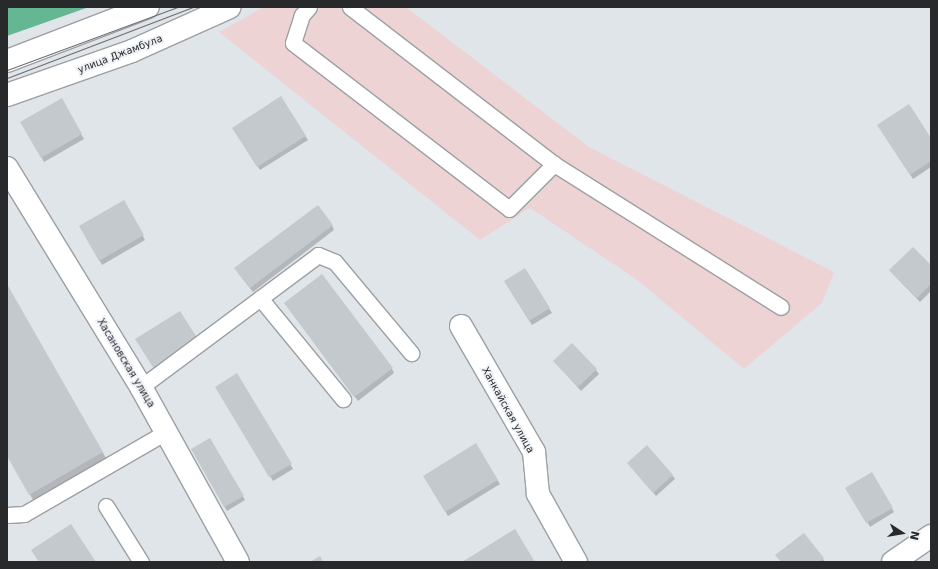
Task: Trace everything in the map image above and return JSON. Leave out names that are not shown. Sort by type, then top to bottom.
[{"type":"street","points":[[7,61],[148,7]]},
{"type":"street","name":"улица Джамбула","points":[[7,95],[132,51],[230,7]]},
{"type":"street","name":"Хасановская улица","points":[[7,168],[141,387],[238,562]]},
{"type":"street","name":"Ханкайская улица","points":[[461,326],[534,452],[538,494],[576,562]]},
{"type":"street","points":[[893,562],[931,536]]},
{"type":"lane","points":[[310,7],[302,15],[293,43],[509,209],[554,164]]},
{"type":"lane","points":[[350,7],[554,164],[781,307]]},
{"type":"lane","points":[[141,387],[318,255],[335,262],[412,353]]},
{"type":"lane","points":[[260,298],[343,399]]},
{"type":"lane","points":[[7,515],[24,514],[166,432]]},
{"type":"lane","points":[[106,506],[141,562]]},
{"type":"shaded area","points":[[264,7],[406,7],[589,147],[834,272],[822,303],[744,369],[636,279],[530,208],[480,240],[219,32]]},
{"type":"green space","points":[[7,7],[89,7],[7,36]]},
{"type":"building","points":[[281,96],[306,136],[257,167],[232,128]]},
{"type":"building","points":[[62,98],[82,134],[41,158],[20,122]]},
{"type":"building","points":[[909,104],[931,138],[931,161],[910,175],[877,125]]},
{"type":"building","points":[[124,200],[144,235],[99,261],[79,226]]},
{"type":"building","points":[[318,205],[333,225],[250,288],[234,268]]},
{"type":"building","points":[[913,247],[931,265],[931,284],[917,298],[889,270]]},
{"type":"building","points":[[525,268],[550,308],[529,321],[504,281]]},
{"type":"building","points":[[322,274],[393,368],[354,397],[284,303]]},
{"type":"building","points":[[7,284],[103,452],[29,495],[7,456]]},
{"type":"building","points":[[180,311],[199,341],[154,369],[135,339]]},
{"type":"building","points":[[572,343],[597,369],[578,387],[553,361]]},
{"type":"building","points":[[237,373],[292,464],[269,477],[215,387]]},
{"type":"building","points":[[210,438],[244,496],[224,507],[191,449]]},
{"type":"building","points":[[476,443],[498,480],[445,512],[423,476]]},
{"type":"building","points":[[647,445],[673,475],[653,493],[627,463]]},
{"type":"building","points":[[872,472],[893,508],[866,523],[845,488]]},
{"type":"building","points":[[71,524],[96,562],[39,562],[31,550]]},
{"type":"building","points":[[515,529],[535,562],[462,562]]},
{"type":"building","points":[[804,533],[824,558],[819,562],[781,562],[775,555]]},
{"type":"building","points":[[320,556],[323,562],[310,562]]},
{"type":"tram line","points":[[7,70],[177,7]]},
{"type":"tram line","points":[[7,78],[193,7]]}]
